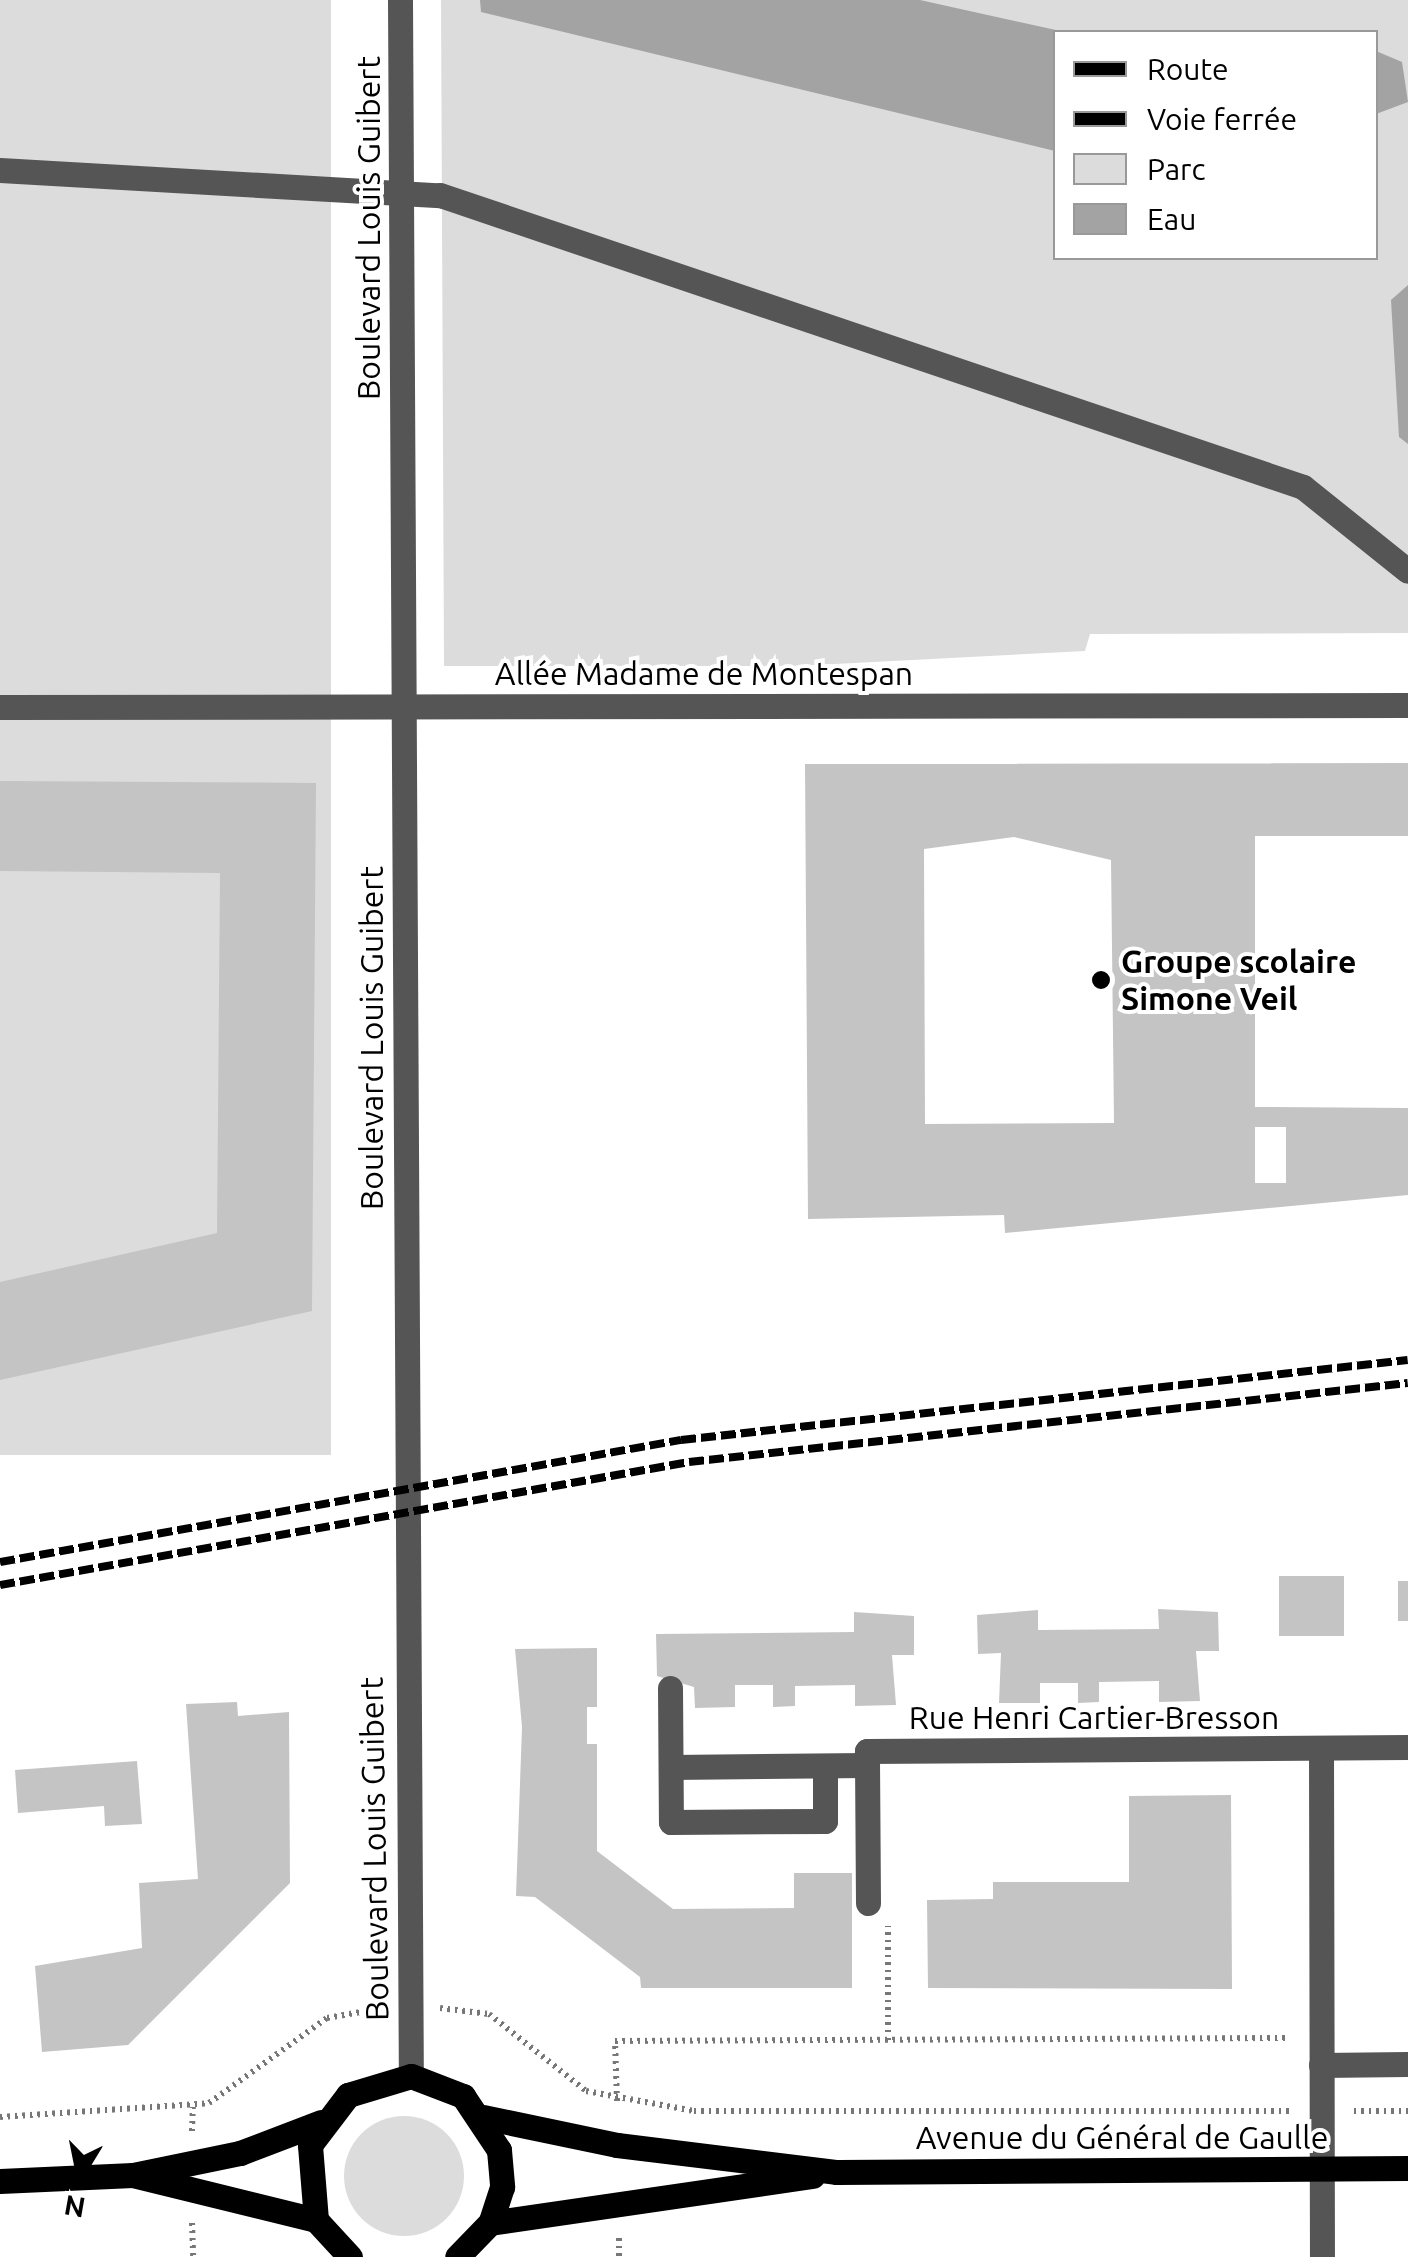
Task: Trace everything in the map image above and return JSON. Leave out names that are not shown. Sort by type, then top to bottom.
[{"type":"main road","name":"Avenue du Général de Gaulle","points":[[411,2076],[464,2096],[484,2117],[617,2145],[838,2172],[1408,2168]]},
{"type":"main road","points":[[0,2181],[133,2174],[240,2153],[322,2122],[348,2095],[411,2076]]},
{"type":"main road","points":[[460,2256],[490,2222],[502,2187],[500,2150],[484,2117]]},
{"type":"main road","points":[[322,2122],[306,2170],[316,2220],[350,2257]]},
{"type":"main road","name":"Avenue du Général de Gaulle","points":[[490,2222],[838,2172]]},
{"type":"main road","points":[[133,2174],[316,2220]]},
{"type":"street","name":"Boulevard Louis Guibert","points":[[400,0],[404,1617],[411,2076]]},
{"type":"street","points":[[0,170],[440,194],[1259,470],[1334,507],[1408,571]]},
{"type":"street","name":"Allée Madame de Montespan","points":[[0,706],[1408,705]]},
{"type":"street","points":[[670,1688],[671,1822],[825,1821],[824,1766]]},
{"type":"street","name":"Rue Henri Cartier-Bresson","points":[[671,1767],[824,1766],[866,1758],[1408,1747]]},
{"type":"street","name":"Rue Henri Cartier-Bresson","points":[[1321,1748],[1322,2257]]},
{"type":"street","points":[[866,1758],[868,1903]]},
{"type":"street","points":[[1321,2065],[1408,2064]]},
{"type":"path","points":[[439,2008],[489,2014],[570,2084],[616,2099],[766,2114],[1408,2111]]},
{"type":"path","points":[[0,2118],[208,2103],[328,2018],[365,2009]]},
{"type":"path","points":[[617,2145],[615,2041],[1321,2038]]},
{"type":"path","points":[[618,2202],[619,2257]]},
{"type":"green space","points":[[0,0],[331,0],[331,1455],[0,1455]]},
{"type":"green space","points":[[441,0],[1408,0],[1408,633],[1090,634],[1085,651],[797,666],[444,666]]},
{"type":"green space","points":[[404,2116],[427,2120],[447,2133],[460,2153],[464,2176],[460,2199],[447,2219],[427,2232],[404,2236],[381,2232],[361,2219],[348,2199],[344,2176],[348,2153],[361,2133],[381,2120]]},
{"type":"water","points":[[480,0],[920,0],[1056,30],[1053,151],[481,12]]},
{"type":"water","points":[[1378,52],[1402,62],[1408,102],[1378,113]]},
{"type":"water","points":[[1408,285],[1408,444],[1399,437],[1391,300]]},
{"type":"building","name":"Groupe scolaire Simone Veil","points":[[1408,763],[1408,836],[1255,836],[1255,1107],[1408,1108],[1408,1195],[1005,1233],[1004,1215],[808,1219],[805,764]],"holes":[[[1014,837],[1111,860],[1114,1123],[925,1124],[924,849]],[[1255,1127],[1286,1127],[1286,1183],[1255,1183]]]},
{"type":"building","points":[[0,781],[316,783],[312,1311],[0,1380],[0,1282],[217,1233],[220,873],[0,871]]},
{"type":"building","points":[[1279,1576],[1344,1576],[1344,1636],[1279,1636]]},
{"type":"building","points":[[1398,1581],[1408,1581],[1408,1621],[1398,1621]]},
{"type":"building","points":[[1158,1609],[1218,1612],[1219,1651],[1196,1651],[1200,1701],[1159,1702],[1159,1681],[1099,1682],[1099,1702],[1078,1703],[1078,1683],[1040,1683],[1040,1703],[999,1703],[1001,1653],[978,1654],[977,1615],[1038,1610],[1038,1630],[1159,1629]]},
{"type":"building","points":[[854,1612],[914,1616],[914,1655],[892,1655],[896,1705],[855,1706],[855,1685],[795,1686],[795,1706],[773,1707],[773,1685],[735,1685],[735,1707],[695,1708],[694,1687],[657,1676],[656,1634],[854,1632]]},
{"type":"building","points":[[597,1648],[597,1707],[587,1707],[587,1744],[597,1744],[597,1851],[673,1909],[794,1908],[794,1873],[852,1873],[852,1988],[641,1988],[640,1977],[535,1897],[516,1896],[522,1727],[515,1649]]},
{"type":"building","points":[[237,1702],[238,1716],[289,1712],[290,1883],[128,2045],[42,2052],[35,1966],[142,1948],[139,1883],[198,1879],[186,1704]]},
{"type":"building","points":[[137,1761],[142,1824],[105,1826],[104,1806],[18,1813],[15,1770]]},
{"type":"building","points":[[1231,1795],[1232,1989],[928,1988],[927,1900],[993,1899],[993,1882],[1129,1882],[1129,1796]]},
{"type":"railway","points":[[0,1562],[681,1440],[1408,1360]]},
{"type":"railway","points":[[0,1585],[689,1462],[1408,1383]]},
{"type":"place","name":"Groupe scolaire Simone Veil","points":[[1101,980]]}]
